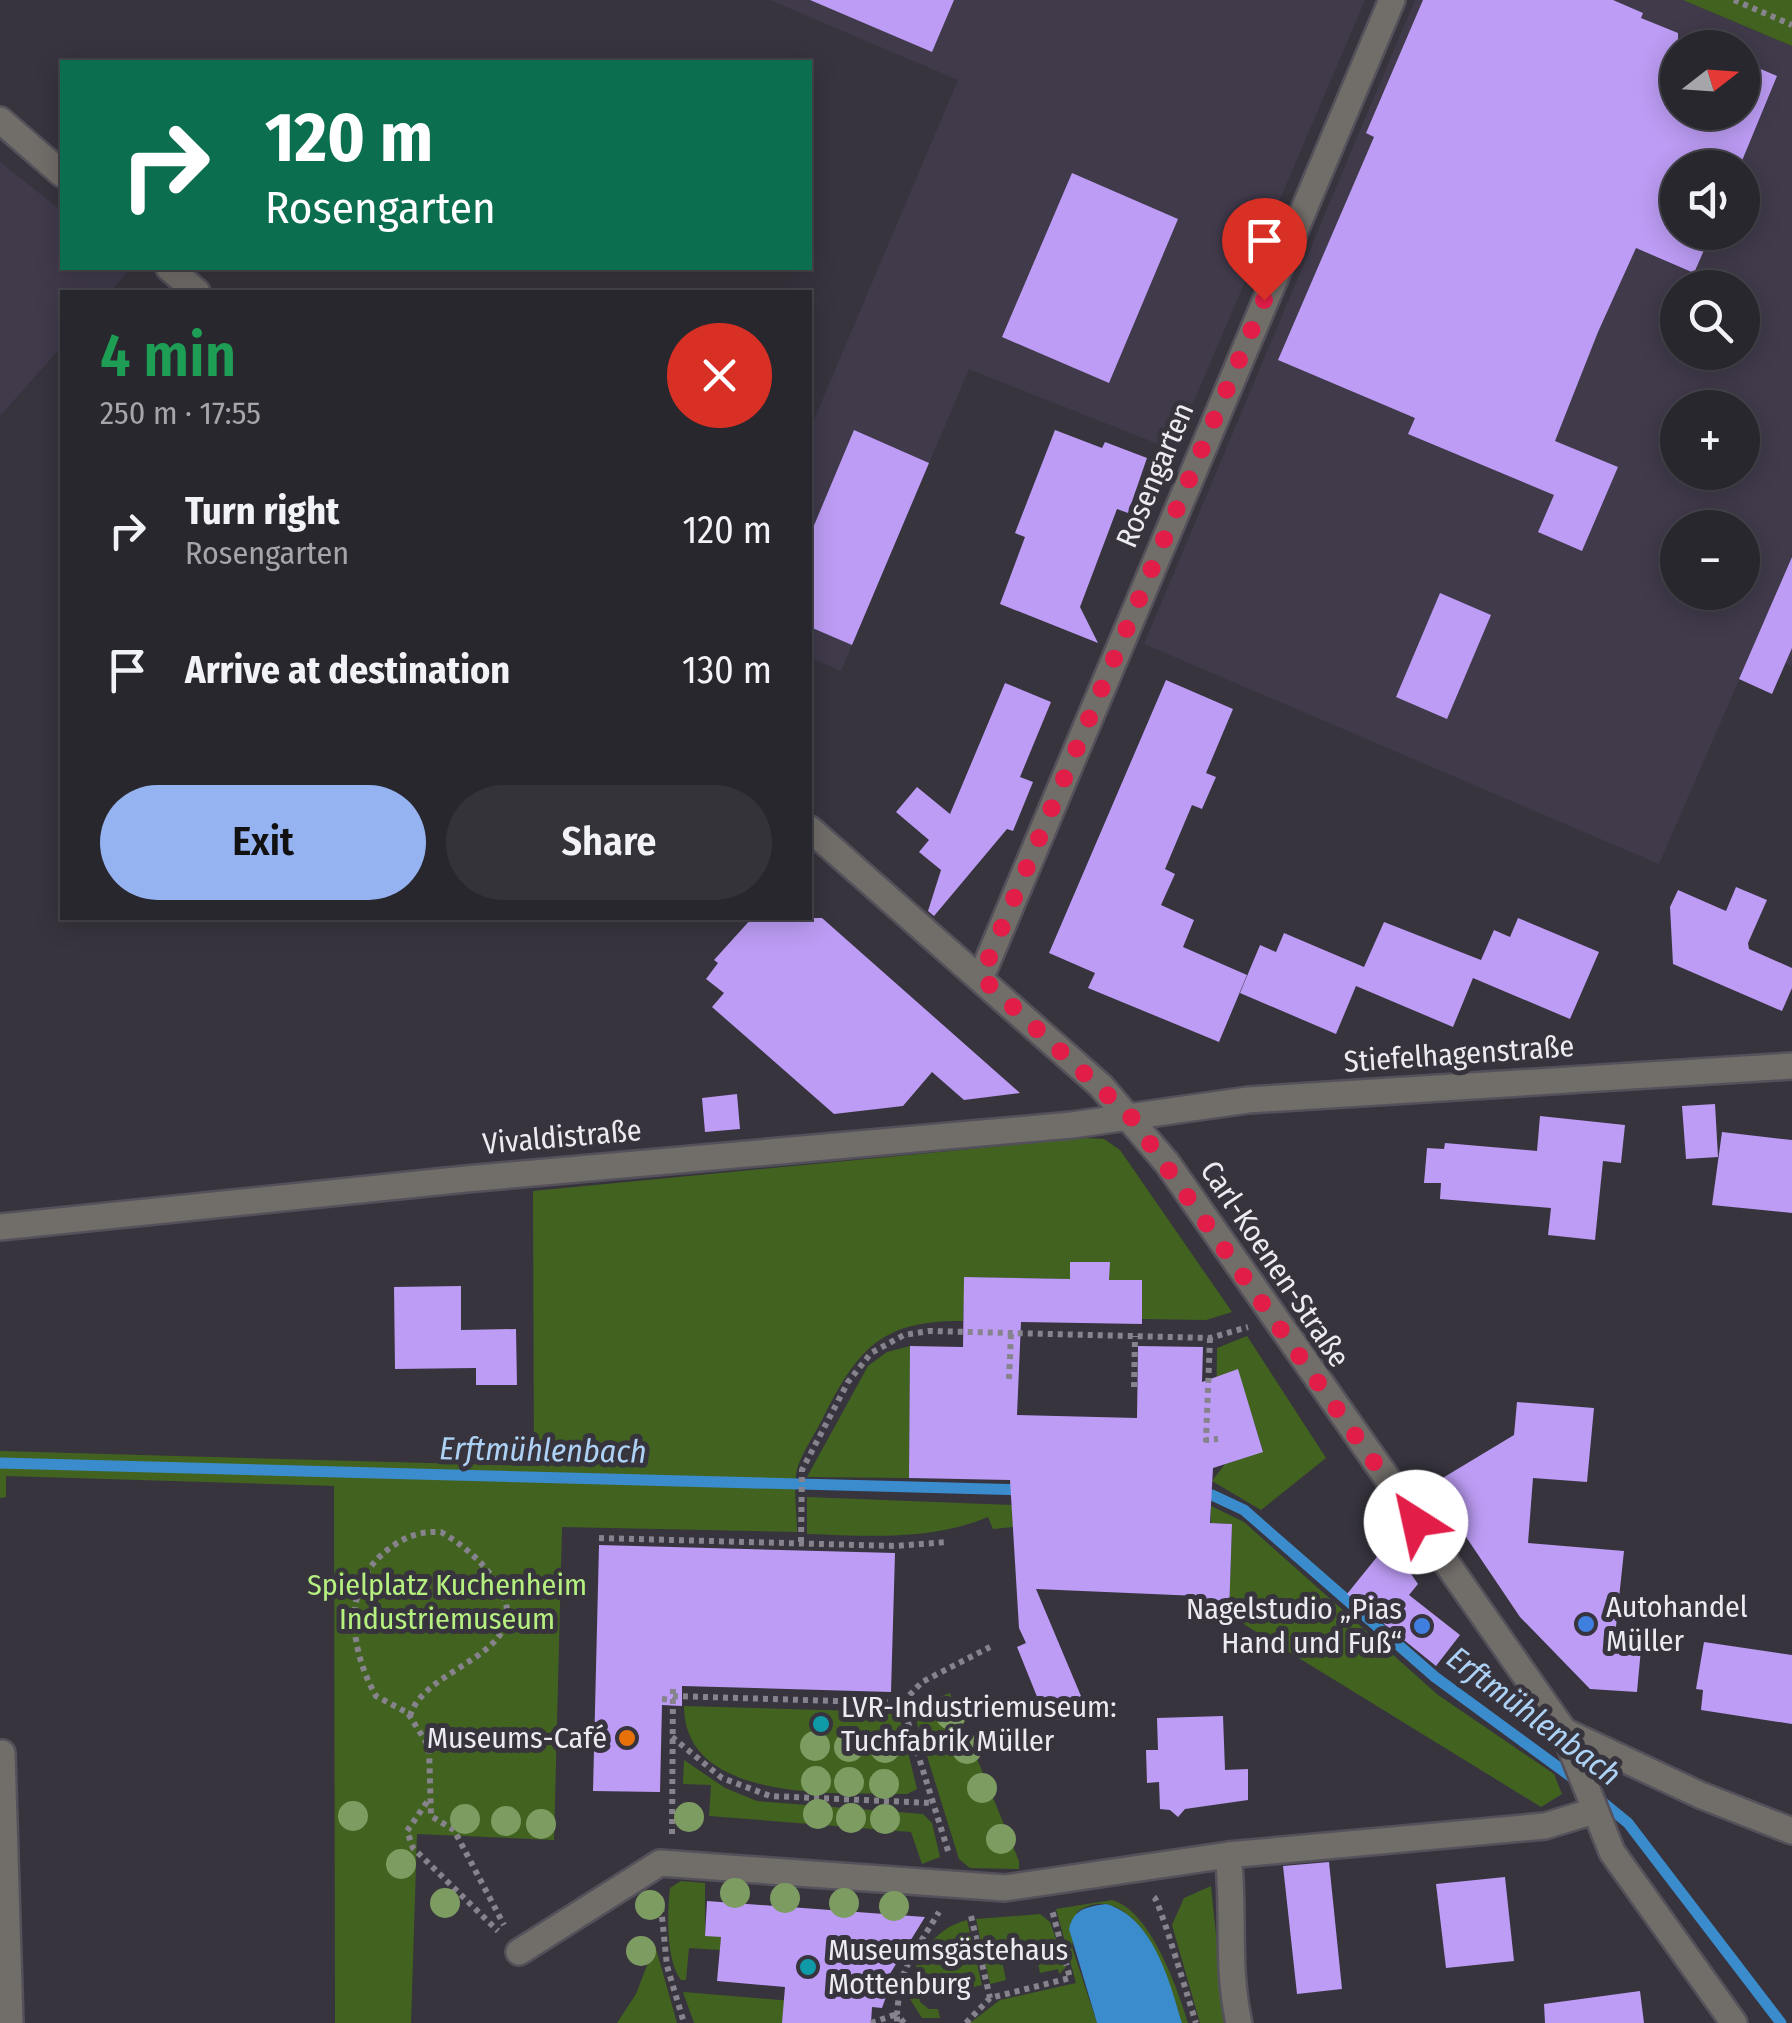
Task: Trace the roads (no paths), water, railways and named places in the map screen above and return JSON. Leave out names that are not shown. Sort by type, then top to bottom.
[{"type":"street","name":"Rosengarten","points":[[981,977],[1392,0]]},
{"type":"street","points":[[0,120],[60,172]]},
{"type":"street","points":[[171,270],[195,290]]},
{"type":"street","name":"Carl-Koenen-Straße","points":[[812,831],[981,977],[1132,1118],[1568,1743],[1612,1852],[1734,2023]]},
{"type":"street","name":"Stiefelhagenstraße","points":[[1132,1118],[1248,1100],[1792,1066]]},
{"type":"street","name":"Vivaldistraße","points":[[0,1228],[1132,1118]]},
{"type":"street","points":[[1568,1743],[1792,1832]]},
{"type":"street","points":[[2,1753],[10,2023]]},
{"type":"street","points":[[519,1952],[666,1854],[953,1876],[984,1888],[1023,1886],[1228,1855],[1545,1826],[1594,1811]]},
{"type":"street","points":[[1228,1855],[1233,1892],[1228,1950],[1238,2023]]},
{"type":"water","points":[[1106,1904],[1136,1922],[1148,1937],[1165,1971],[1182,2023],[1097,2023],[1069,1929],[1078,1913]]},
{"type":"waterway","name":"Erftmühlenbach","points":[[0,1463],[1025,1490]]},
{"type":"waterway","name":"Erftmühlenbach","points":[[1212,1495],[1244,1510],[1435,1677],[1577,1781]]},
{"type":"waterway","name":"Erftmühlenbach","points":[[1595,1796],[1628,1823],[1781,2023]]},
{"type":"place","name":"Autohandel Müller","points":[[1586,1624]]},
{"type":"place","name":"Nagelstudio „Pias Hand und Fuß“","points":[[1422,1626]]},
{"type":"place","name":"LVR-Industriemuseum: Tuchfabrik Müller","points":[[821,1724]]},
{"type":"place","name":"Museums-Café","points":[[627,1738]]},
{"type":"place","name":"Museumsgästehaus Mottenburg","points":[[808,1967]]},
{"type":"park label","name":"Spielplatz Kuchenheim Industriemuseum","points":[[447,1602]]}]
